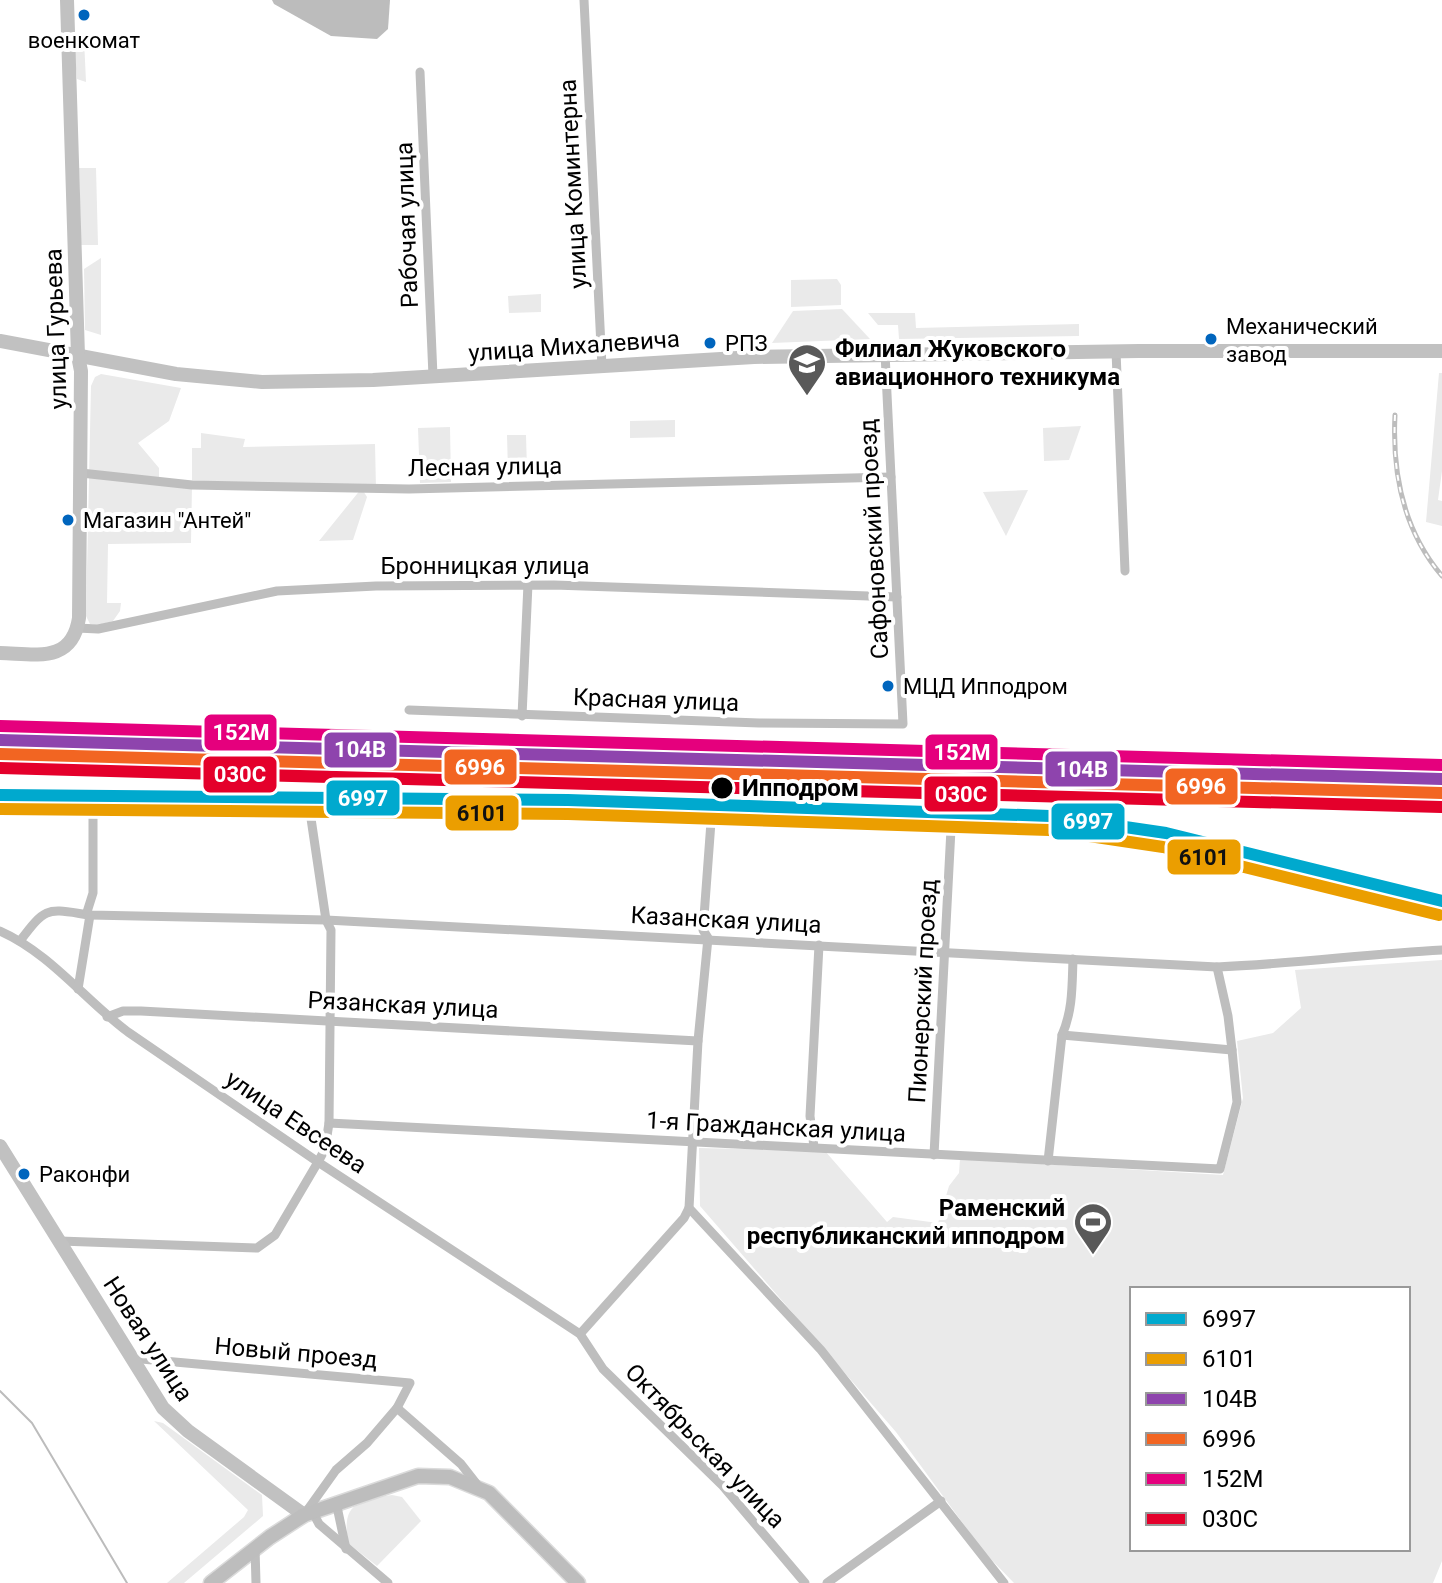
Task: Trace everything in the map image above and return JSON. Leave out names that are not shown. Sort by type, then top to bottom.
[{"type":"main road","name":"улица Гурьева","points":[[67,0],[78,356],[81,371],[77,628]]},
{"type":"main road","name":"улица Михалевича","points":[[0,341],[182,375],[238,381],[354,381],[754,357],[885,353],[1442,351]]},
{"type":"main road","points":[[0,653],[44,654],[61,650],[73,640],[77,628]]},
{"type":"main road","name":"Новая улица","points":[[0,1146],[169,1416],[312,1511]]},
{"type":"main road","points":[[211,1583],[255,1548],[312,1511],[418,1476],[450,1477],[479,1487],[499,1502],[578,1583]]},
{"type":"street","name":"улица Коминтерна","points":[[584,0],[602,367]]},
{"type":"street","name":"Рабочая улица","points":[[420,72],[433,376]]},
{"type":"street","points":[[1116,351],[1125,571]]},
{"type":"street","name":"Сафоновский проезд","points":[[885,353],[903,724]]},
{"type":"street","name":"Лесная улица","points":[[81,473],[192,485],[409,489],[891,477]]},
{"type":"street","points":[[522,716],[528,584]]},
{"type":"street","name":"Бронницкая улица","points":[[77,628],[98,629],[277,591],[418,585],[528,584],[897,597]]},
{"type":"street","name":"Красная улица","points":[[409,710],[759,723],[903,724]]},
{"type":"street","points":[[78,989],[90,915],[87,912],[93,893],[93,805]]},
{"type":"street","points":[[60,1241],[257,1248],[275,1235],[318,1162],[325,1149],[329,1123],[331,930],[326,920],[309,805],[711,822],[703,930],[708,938],[698,1041],[689,1208],[676,1228],[580,1334]]},
{"type":"street","name":"Пионерский проезд","points":[[711,822],[951,829],[934,1155]]},
{"type":"street","name":"Казанская улица","points":[[20,941],[38,917],[47,912],[326,920],[1217,967],[1294,964],[1380,953],[1442,950]]},
{"type":"street","name":"улица Евсеева","points":[[0,931],[20,941],[107,1017],[318,1162],[580,1334]]},
{"type":"street","points":[[814,1147],[810,1116],[819,945]]},
{"type":"street","points":[[1048,1161],[1062,1035],[1069,1019],[1073,959]]},
{"type":"street","points":[[1062,1035],[1232,1050],[1217,967]]},
{"type":"street","name":"Рязанская улица","points":[[107,1017],[123,1011],[141,1011],[698,1041]]},
{"type":"street","name":"1-я Гражданская улица","points":[[329,1123],[1220,1169],[1237,1102],[1232,1050]]},
{"type":"street","points":[[689,1208],[821,1350],[1004,1583]]},
{"type":"street","name":"Октябрьская улица","points":[[580,1334],[603,1369],[723,1486],[805,1583]]},
{"type":"street","name":"Новый проезд","points":[[130,1358],[410,1383],[397,1408]]},
{"type":"street","points":[[388,1583],[319,1524],[312,1511],[337,1469],[367,1443],[397,1408],[461,1464],[479,1487]]},
{"type":"street","points":[[827,1583],[941,1501]]},
{"type":"street","points":[[336,1502],[346,1549]]},
{"type":"street","points":[[255,1548],[256,1583]]},
{"type":"shaded area","points":[[272,0],[390,0],[388,29],[377,39],[331,36]]},
{"type":"shaded area","points":[[73,38],[84,39],[86,82],[77,79]]},
{"type":"shaded area","points":[[79,168],[96,168],[98,245],[81,245]]},
{"type":"shaded area","points":[[101,258],[101,335],[85,330],[84,269]]},
{"type":"shaded area","points":[[837,279],[841,285],[841,305],[791,307],[791,280]]},
{"type":"shaded area","points":[[541,294],[541,312],[509,313],[508,296]]},
{"type":"shaded area","points":[[842,309],[870,339],[772,343],[793,311]]},
{"type":"shaded area","points":[[868,313],[915,313],[916,328],[1079,324],[1079,336],[899,339],[898,325],[878,325]]},
{"type":"shaded area","points":[[1439,373],[1442,373],[1442,471],[1438,500],[1442,501],[1442,526],[1426,522]]},
{"type":"shaded area","points":[[101,374],[181,388],[169,421],[138,443],[159,468],[159,481],[192,484],[192,448],[201,448],[201,433],[245,439],[243,447],[375,444],[376,489],[362,489],[367,497],[353,540],[319,541],[361,489],[192,485],[191,543],[108,544],[107,603],[121,603],[120,611],[113,621],[90,624],[86,616],[91,386],[95,377]]},
{"type":"shaded area","points":[[675,420],[675,437],[630,438],[630,421]]},
{"type":"shaded area","points":[[1081,426],[1069,460],[1044,461],[1043,428]]},
{"type":"shaded area","points":[[450,427],[451,482],[420,483],[418,428]]},
{"type":"shaded area","points":[[507,435],[526,435],[527,470],[508,471]]},
{"type":"shaded area","points":[[1028,490],[1006,536],[983,492]]},
{"type":"shaded area","name":"Раменский республиканский ипподром","points":[[1442,960],[1442,1561],[1433,1583],[1014,1583],[984,1552],[896,1432],[700,1206],[699,1148],[825,1151],[887,1222],[893,1217],[938,1223],[949,1186],[959,1173],[960,1159],[1223,1175],[1243,1098],[1237,1041],[1273,1033],[1301,1008],[1295,970]]},
{"type":"shaded area","points":[[154,1421],[163,1423],[262,1495],[263,1516],[184,1583],[167,1583],[244,1517],[248,1510]]},
{"type":"shaded area","points":[[392,1495],[402,1497],[421,1521],[377,1566],[349,1544],[347,1521],[349,1513],[361,1502]]},
{"type":"waterway","points":[[0,1391],[32,1423],[127,1583]]},
{"type":"railway","points":[[1395,415],[1396,459],[1403,500],[1418,540],[1442,576]]},
{"type":"railway","points":[[265,781],[568,776],[1164,788],[1308,780]]},
{"type":"transit line","name":"152М","points":[[0,726],[1442,765]]},
{"type":"transit line","name":"104В","points":[[0,740],[1442,779]]},
{"type":"transit line","name":"6996","points":[[0,754],[1442,793]]},
{"type":"transit line","name":"030C","points":[[0,768],[1441,807]]},
{"type":"transit line","name":"6997","points":[[0,795],[568,800],[1050,816],[1166,833],[1442,901]]},
{"type":"transit line","name":"6101","points":[[0,809],[568,814],[1049,830],[1163,847],[1439,915]]},
{"type":"place","name":"военкомат","points":[[84,15]]},
{"type":"place","name":"Механический завод","points":[[1211,339]]},
{"type":"place","name":"РПЗ","points":[[710,343]]},
{"type":"place","name":"Филиал Жуковского авиационного техникума","points":[[807,397]]},
{"type":"place","name":"Магазин \"Антей\"","points":[[68,520]]},
{"type":"place","name":"МЦД Ипподром","points":[[888,686]]},
{"type":"place","name":"Ипподром","points":[[722,788]]},
{"type":"place","name":"Раконфи","points":[[24,1174]]},
{"type":"place","name":"Раменский республиканский ипподром","points":[[1093,1256]]}]
